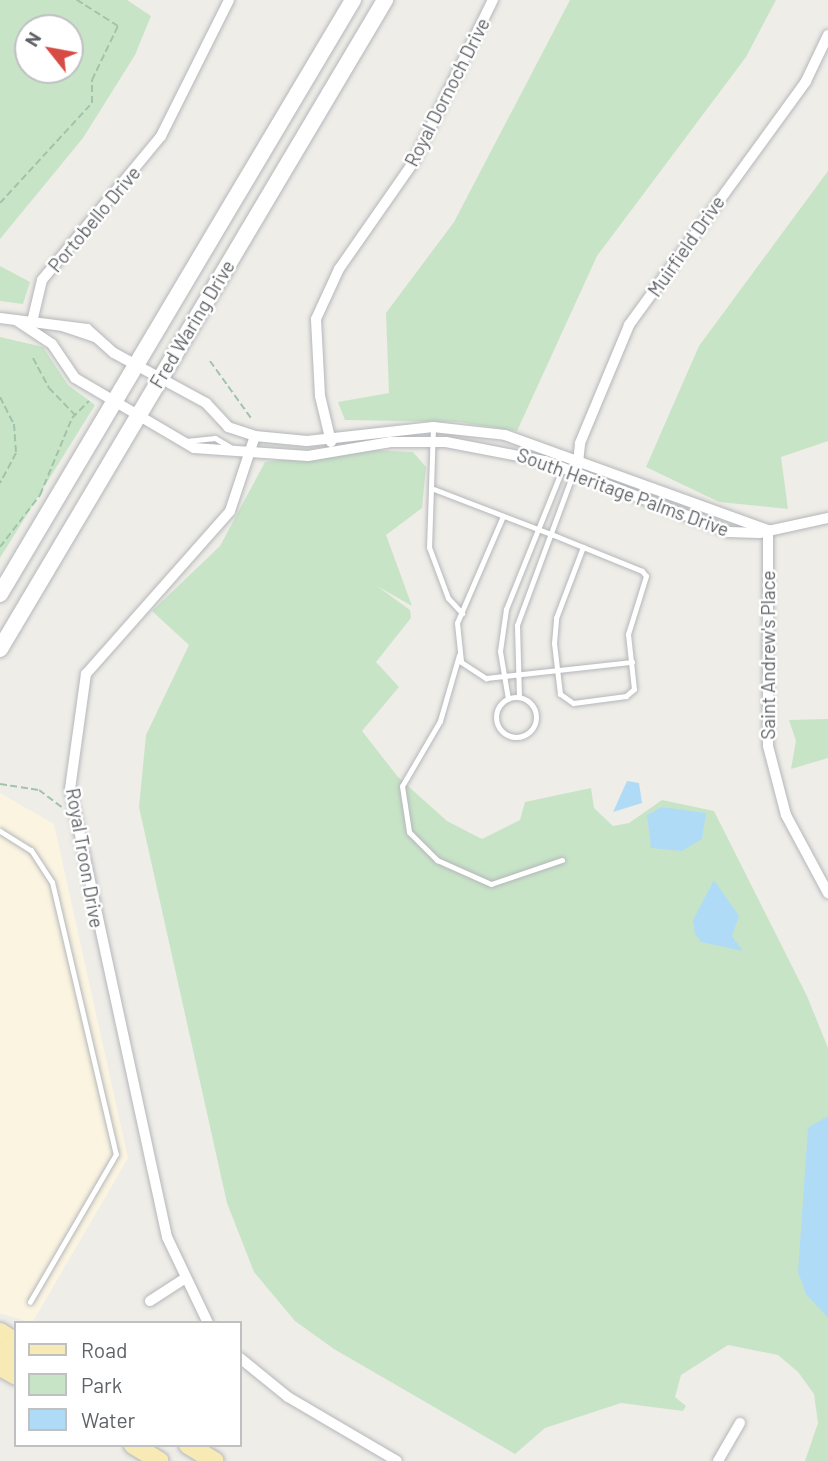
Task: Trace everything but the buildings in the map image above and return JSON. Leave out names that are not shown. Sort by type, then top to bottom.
[{"type":"main road","name":"Fred Waring Drive","points":[[0,594],[353,0]]},
{"type":"main road","name":"Fred Waring Drive","points":[[0,649],[385,0]]},
{"type":"main road","points":[[136,1447],[160,1461]]},
{"type":"main road","points":[[191,1447],[215,1461]]},
{"type":"street","name":"Portobello Drive","points":[[30,332],[42,280],[161,136],[229,0]]},
{"type":"street","name":"Royal Dornoch Drive","points":[[333,452],[320,396],[316,318],[339,268],[413,163],[494,0]]},
{"type":"street","name":"Muirfield Drive","points":[[576,457],[629,325],[806,81],[828,35]]},
{"type":"street","points":[[0,318],[34,318]]},
{"type":"street","name":"South Heritage Palms Drive","points":[[34,318],[100,341],[159,380],[206,402],[228,427],[255,436],[331,437],[433,427],[505,435],[576,457],[768,530]]},
{"type":"street","points":[[16,320],[30,332],[52,344]]},
{"type":"street","name":"South Heritage Palms Drive","points":[[52,344],[68,372],[116,399],[180,441],[251,452],[333,452],[433,441],[502,450],[563,467],[711,527],[748,534],[828,518]]},
{"type":"street","name":"Royal Troon Drive","points":[[207,1321],[184,1279],[167,1237],[73,808],[86,674],[230,511],[255,436]]},
{"type":"street","points":[[563,467],[576,457]]},
{"type":"street","points":[[574,471],[576,457]]},
{"type":"street","name":"Saint Andrew's Place","points":[[768,530],[768,746],[786,815],[828,893]]},
{"type":"street","points":[[150,1301],[184,1279]]},
{"type":"street","points":[[242,1360],[288,1397],[397,1461]]},
{"type":"street","points":[[718,1461],[740,1423]]},
{"type":"lane","points":[[52,344],[58,325]]},
{"type":"lane","points":[[225,446],[228,427]]},
{"type":"lane","points":[[433,427],[429,547],[448,598],[462,613]]},
{"type":"lane","points":[[563,467],[506,609],[504,675],[508,699],[497,722],[504,733],[523,737],[536,716],[519,697],[517,625],[574,471]]},
{"type":"lane","points":[[431,488],[583,547],[646,576],[629,621],[634,689],[626,696],[573,703],[560,694],[556,618],[583,547]]},
{"type":"lane","points":[[503,516],[462,613],[458,655],[440,721],[402,786],[409,832],[437,860],[491,884],[562,860]]},
{"type":"lane","points":[[458,655],[472,673],[504,675],[632,662]]},
{"type":"lane","points":[[508,699],[519,697]]},
{"type":"lane","points":[[0,831],[31,850],[52,882],[116,1154],[30,1302]]},
{"type":"path","points":[[0,203],[90,109],[92,80],[118,26],[77,0]]},
{"type":"path","points":[[33,358],[75,415]]},
{"type":"path","points":[[210,362],[251,418]]},
{"type":"path","points":[[0,397],[14,424],[16,453],[0,483]]},
{"type":"path","points":[[0,547],[43,490],[75,415],[93,397]]},
{"type":"path","points":[[0,784],[33,788],[57,807],[73,808]]},
{"type":"shaded area","points":[[0,793],[54,824],[128,1158],[33,1321],[0,1313]]},
{"type":"green space","points":[[0,0],[127,0],[151,16],[135,55],[83,138],[0,239]]},
{"type":"green space","points":[[570,0],[776,0],[746,57],[597,256],[517,431],[459,422],[345,420],[338,402],[389,393],[386,313],[454,222]]},
{"type":"green space","points":[[828,171],[828,441],[781,457],[788,509],[719,502],[646,467],[699,346]]},
{"type":"green space","points":[[0,266],[30,282],[23,304],[0,301]]},
{"type":"green space","points":[[0,337],[43,347],[68,385],[95,405],[0,558]]},
{"type":"green space","points":[[371,450],[413,452],[426,467],[422,508],[386,535],[412,606],[377,586],[410,610],[411,618],[376,662],[399,687],[362,731],[398,777],[447,821],[482,839],[520,820],[525,802],[591,788],[594,808],[613,826],[629,823],[662,800],[714,811],[807,996],[828,1048],[828,1461],[805,1461],[818,1423],[814,1394],[798,1372],[778,1355],[728,1345],[681,1375],[675,1397],[686,1406],[683,1411],[621,1403],[545,1428],[515,1454],[334,1349],[295,1321],[254,1272],[227,1203],[139,807],[146,735],[189,645],[152,611],[220,546],[265,462]]},
{"type":"green space","points":[[828,719],[828,758],[791,769],[796,741],[789,720]]},
{"type":"water","points":[[627,781],[639,783],[642,803],[613,812]]},
{"type":"water","points":[[662,807],[706,813],[702,839],[682,851],[651,848],[647,815]]},
{"type":"water","points":[[714,880],[739,916],[732,936],[743,951],[701,942],[695,934],[693,920]]},
{"type":"water","points":[[828,1116],[828,1318],[806,1294],[798,1272],[808,1128]]}]
